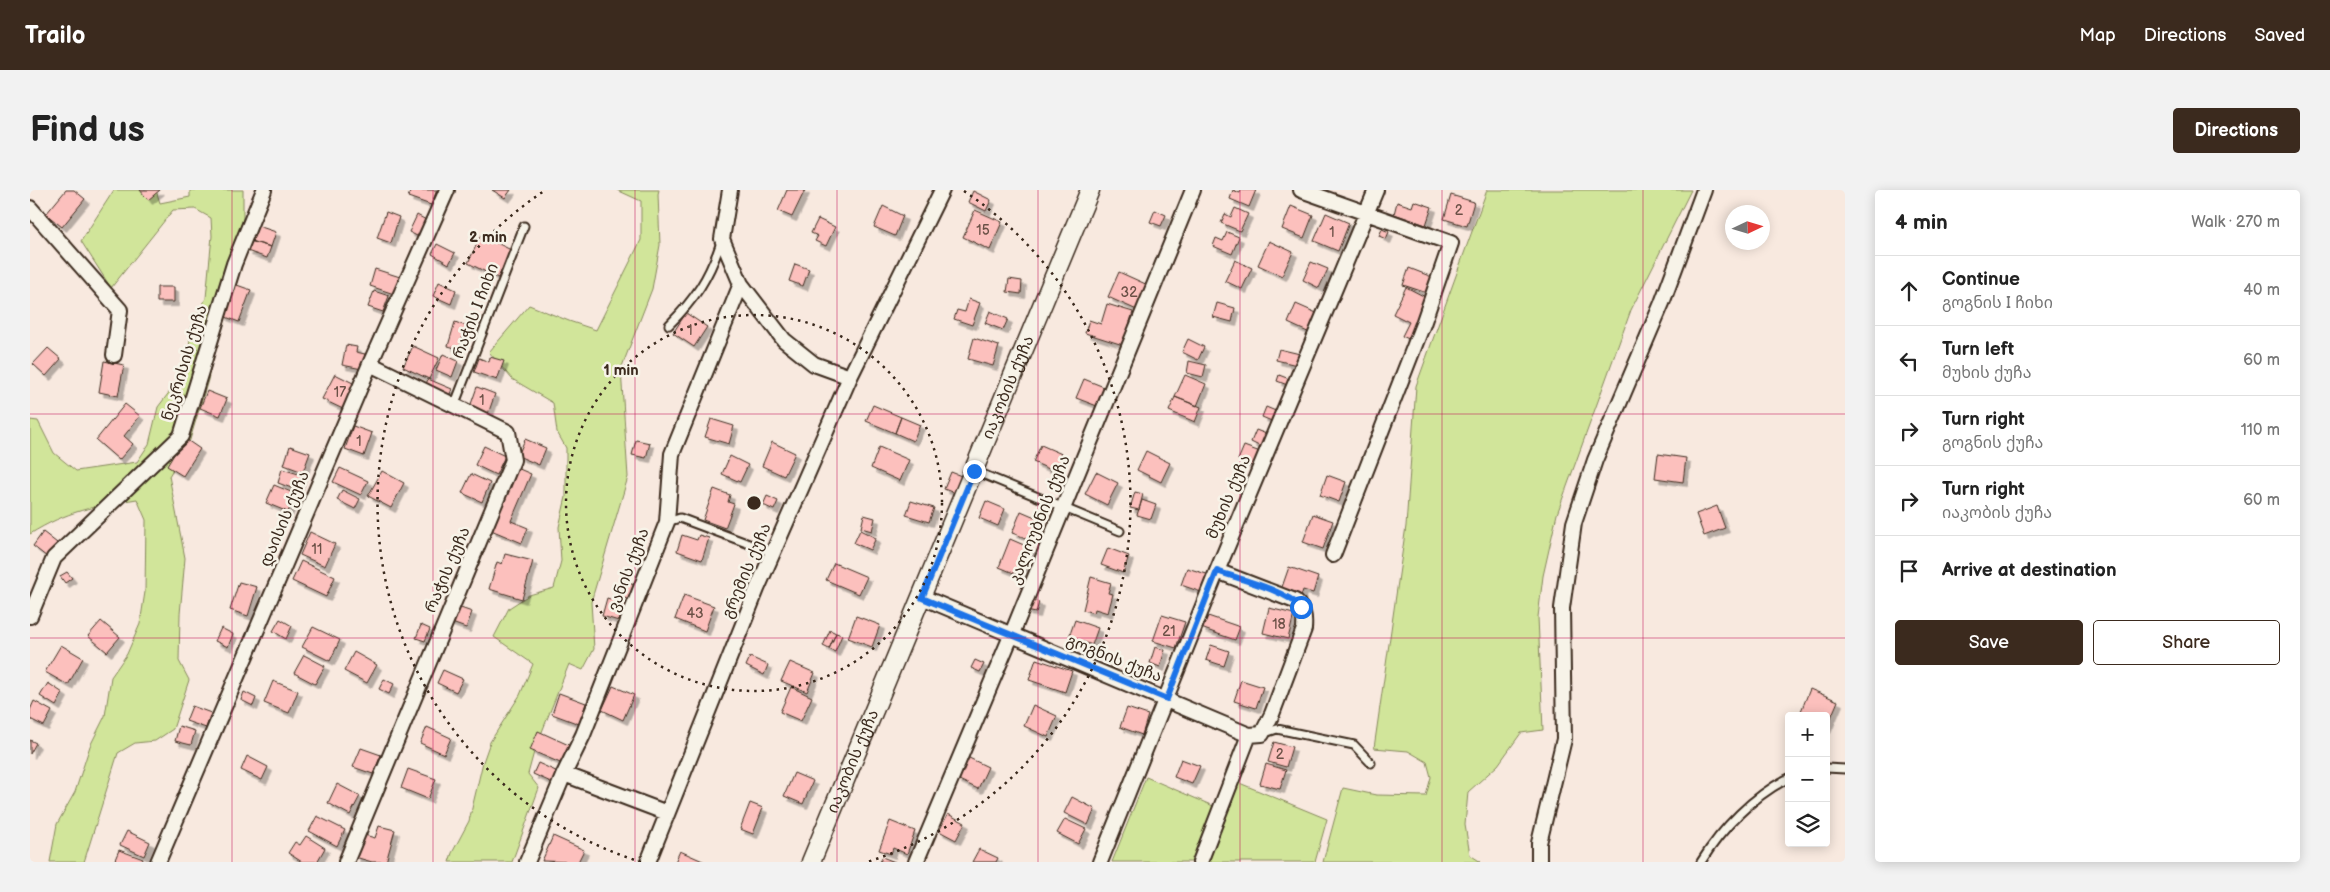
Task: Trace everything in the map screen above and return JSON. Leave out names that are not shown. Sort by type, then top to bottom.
[{"type":"street","name":"ნეკრისის ქუჩა","points":[[30,616],[54,558],[181,436],[234,264],[264,190]]},
{"type":"street","name":"დაისის ქუჩა","points":[[158,862],[370,364],[447,190]]},
{"type":"street","points":[[730,190],[722,239],[741,284],[784,340],[814,364],[850,377]]},
{"type":"street","name":"გრემის ქუჩა","points":[[648,862],[773,552],[850,377],[942,190]]},
{"type":"street","name":"იაკობის ქუჩა","points":[[811,862],[1090,190]]},
{"type":"street","name":"კალოუბნის ქუჩა","points":[[916,862],[1012,636],[1193,190]]},
{"type":"street","points":[[1301,190],[1451,243],[1423,324],[1333,555]]},
{"type":"street","name":"მუხის ქუჩა","points":[[1100,862],[1217,571],[1376,190]]},
{"type":"street","points":[[1539,862],[1539,844],[1564,738],[1562,608],[1574,523],[1596,460],[1662,303],[1704,190]]},
{"type":"street","points":[[30,208],[120,310],[114,355]]},
{"type":"street","name":"ვანის ქუჩა","points":[[527,862],[564,774],[584,735],[667,522],[672,454],[741,284]]},
{"type":"street","name":"რაჭის ქუჩა","points":[[346,862],[513,460],[508,432],[370,364]]},
{"type":"street","points":[[1200,862],[1255,735],[1272,714],[1304,629],[1305,616],[1301,607],[1295,601],[1217,571]]},
{"type":"street","name":"გოგნის ქუჩა","points":[[922,598],[1255,735]]},
{"type":"street","points":[[564,774],[667,813]]},
{"type":"lane","name":"რაჭის I ჩიხი","points":[[454,406],[524,226]]},
{"type":"lane","points":[[669,325],[701,289],[714,264],[722,239]]},
{"type":"lane","points":[[974,471],[1120,530]]},
{"type":"lane","points":[[667,522],[680,518],[773,552]]},
{"type":"lane","points":[[1255,735],[1277,729],[1354,745],[1370,763]]},
{"type":"lane","points":[[1830,768],[1845,769]]},
{"type":"lane","points":[[1700,862],[1717,837],[1770,787],[1785,780]]},
{"type":"green space","points":[[114,190],[156,190],[160,203],[190,197],[190,190],[243,190],[243,217],[208,380],[189,443],[169,476],[185,558],[180,614],[179,661],[189,680],[173,729],[155,741],[135,743],[118,753],[84,862],[50,862],[57,824],[75,792],[90,746],[105,716],[111,677],[127,654],[140,624],[145,592],[146,520],[137,499],[81,511],[56,520],[30,534],[30,420],[38,421],[54,453],[76,471],[137,462],[149,444],[158,407],[187,369],[191,328],[206,298],[212,236],[211,218],[195,209],[173,210],[111,288],[81,241]]},
{"type":"green space","points":[[617,190],[659,190],[660,245],[652,289],[621,369],[628,477],[591,602],[594,649],[583,670],[569,664],[534,752],[528,774],[539,788],[512,862],[449,862],[469,821],[483,762],[490,742],[520,695],[533,664],[494,637],[509,608],[529,595],[554,588],[561,561],[559,527],[566,497],[566,448],[557,432],[553,403],[512,379],[489,352],[529,305],[596,330],[641,240],[641,201]]},
{"type":"green space","points":[[1487,190],[1691,190],[1631,310],[1557,514],[1543,576],[1538,617],[1543,730],[1521,733],[1498,765],[1468,792],[1465,825],[1470,855],[1481,862],[1323,862],[1343,788],[1376,795],[1426,796],[1431,777],[1427,762],[1408,751],[1374,748],[1406,526],[1416,386]]},
{"type":"green space","points":[[1146,777],[1227,812],[1237,782],[1327,819],[1315,862],[1112,862]]},
{"type":"building","points":[[66,190],[74,190],[85,199],[62,227],[46,214]]},
{"type":"building","points":[[140,190],[160,190],[148,200]]},
{"type":"building","points":[[411,190],[437,190],[431,205],[408,197]]},
{"type":"building","points":[[492,190],[511,190],[505,198]]},
{"type":"building","points":[[787,190],[805,190],[792,217],[778,211]]},
{"type":"building","points":[[1233,190],[1240,193],[1241,190],[1256,190],[1249,207],[1230,199]]},
{"type":"building","points":[[973,191],[991,200],[986,211],[968,202]]},
{"type":"building","points":[[1451,195],[1474,202],[1467,226],[1444,219]]},
{"type":"building","points":[[1414,201],[1432,207],[1426,225],[1394,214],[1397,202],[1412,207]]},
{"type":"building","points":[[883,206],[903,216],[895,236],[874,227]]},
{"type":"building","points":[[1291,206],[1313,215],[1304,238],[1282,229]]},
{"type":"building","points":[[1235,208],[1248,214],[1240,231],[1221,223],[1225,214],[1231,217]]},
{"type":"building","points":[[975,210],[1002,222],[990,250],[963,237]]},
{"type":"building","points":[[1155,210],[1166,215],[1161,226],[1150,222]]},
{"type":"building","points":[[386,212],[399,217],[391,243],[377,238]]},
{"type":"building","points":[[1326,213],[1349,223],[1338,251],[1314,241]]},
{"type":"building","points":[[417,215],[428,221],[419,237],[409,232]]},
{"type":"building","points":[[818,219],[835,227],[826,246],[815,241],[818,236],[811,233]]},
{"type":"building","points":[[255,225],[276,232],[271,247],[250,241]]},
{"type":"building","points":[[1382,229],[1389,232],[1386,239],[1379,236]]},
{"type":"building","points":[[1227,232],[1239,237],[1232,254],[1213,246],[1216,238],[1223,241]]},
{"type":"building","points":[[481,235],[511,250],[498,278],[468,263]]},
{"type":"building","points":[[250,241],[271,247],[267,258],[247,251]]},
{"type":"building","points":[[1269,241],[1293,252],[1282,276],[1258,265]]},
{"type":"building","points":[[437,244],[455,253],[449,264],[432,254]]},
{"type":"building","points":[[1235,260],[1252,268],[1242,289],[1225,281]]},
{"type":"building","points":[[1311,262],[1328,269],[1319,288],[1303,280]]},
{"type":"building","points":[[795,264],[809,269],[803,286],[789,281]]},
{"type":"building","points":[[1409,268],[1432,277],[1427,293],[1403,285]]},
{"type":"building","points":[[375,269],[400,277],[394,294],[370,286]]},
{"type":"building","points":[[1119,272],[1150,286],[1139,311],[1108,297]]},
{"type":"building","points":[[1009,279],[1022,281],[1021,294],[1007,292]]},
{"type":"building","points":[[439,282],[456,290],[451,304],[433,296]]},
{"type":"building","points":[[234,284],[251,290],[239,322],[223,316]]},
{"type":"building","points":[[157,287],[174,287],[174,302],[157,302]]},
{"type":"building","points":[[1406,287],[1431,300],[1411,340],[1402,336],[1409,322],[1393,314]]},
{"type":"building","points":[[374,291],[389,296],[383,312],[368,307]]},
{"type":"building","points":[[969,299],[980,303],[972,325],[954,319],[957,310],[965,312]]},
{"type":"building","points":[[1217,303],[1235,308],[1232,322],[1213,317]]},
{"type":"building","points":[[1107,304],[1133,312],[1123,345],[1085,333],[1089,320],[1101,324]]},
{"type":"building","points":[[1296,304],[1321,315],[1312,334],[1288,323]]},
{"type":"building","points":[[990,311],[1008,319],[1003,330],[985,323]]},
{"type":"building","points":[[686,313],[707,327],[694,347],[673,333]]},
{"type":"building","points":[[455,322],[466,326],[459,349],[448,346]]},
{"type":"building","points":[[974,338],[999,346],[993,366],[968,359]]},
{"type":"building","points":[[1188,339],[1204,347],[1198,360],[1182,352]]},
{"type":"building","points":[[346,345],[357,347],[356,352],[365,354],[362,369],[342,365]]},
{"type":"building","points":[[413,346],[439,358],[429,379],[403,367]]},
{"type":"building","points":[[48,348],[61,359],[46,376],[33,364]]},
{"type":"building","points":[[1279,349],[1300,354],[1297,365],[1276,360]]},
{"type":"building","points":[[443,354],[458,361],[452,377],[436,370]]},
{"type":"building","points":[[490,357],[504,361],[497,380],[474,372],[479,358],[489,362]]},
{"type":"building","points":[[104,361],[124,365],[118,396],[99,392]]},
{"type":"building","points":[[1189,361],[1206,365],[1203,377],[1187,373]]},
{"type":"building","points":[[335,374],[357,385],[345,410],[322,399]]},
{"type":"building","points":[[1185,375],[1206,384],[1197,406],[1175,397]]},
{"type":"building","points":[[1279,375],[1292,380],[1290,386],[1277,381]]},
{"type":"building","points":[[428,379],[452,389],[448,399],[424,389]]},
{"type":"building","points":[[1084,379],[1104,387],[1097,406],[1076,398]]},
{"type":"building","points":[[477,387],[495,394],[488,414],[470,407]]},
{"type":"building","points":[[207,391],[227,399],[220,416],[200,408]]},
{"type":"building","points":[[1175,397],[1201,407],[1195,422],[1169,411]]},
{"type":"building","points":[[125,404],[140,416],[124,436],[133,444],[119,460],[96,440]]},
{"type":"building","points":[[873,405],[901,417],[895,433],[866,421]]},
{"type":"building","points":[[1266,407],[1278,412],[1274,422],[1262,417]]},
{"type":"building","points":[[901,417],[920,425],[913,441],[895,433]]},
{"type":"building","points":[[711,419],[734,426],[729,444],[705,437]]},
{"type":"building","points":[[353,426],[372,433],[364,456],[345,449]]},
{"type":"building","points":[[1256,430],[1269,435],[1263,448],[1251,442]]},
{"type":"building","points":[[184,438],[200,449],[183,476],[167,466]]},
{"type":"building","points":[[525,439],[546,448],[539,465],[518,456]]},
{"type":"building","points":[[636,440],[650,443],[646,458],[632,455]]},
{"type":"building","points":[[772,442],[795,453],[784,476],[762,466]]},
{"type":"building","points":[[1041,445],[1064,455],[1056,472],[1033,462]]},
{"type":"building","points":[[290,446],[310,453],[303,472],[284,465]]},
{"type":"building","points":[[484,446],[505,456],[496,475],[475,465]]},
{"type":"building","points":[[1244,446],[1263,453],[1257,468],[1238,460]]},
{"type":"building","points":[[879,447],[909,460],[900,481],[871,468]]},
{"type":"building","points":[[1146,451],[1170,463],[1161,482],[1137,470]]},
{"type":"building","points":[[1658,454],[1686,458],[1683,482],[1655,478]]},
{"type":"building","points":[[730,456],[748,465],[740,482],[722,474]]},
{"type":"building","points":[[340,468],[368,481],[361,495],[333,482]]},
{"type":"building","points":[[517,468],[531,474],[511,521],[528,528],[522,543],[491,530]]},
{"type":"building","points":[[282,469],[302,475],[297,490],[278,483]]},
{"type":"building","points":[[382,471],[404,483],[391,508],[368,496]]},
{"type":"building","points":[[951,472],[964,477],[957,494],[944,489]]},
{"type":"building","points":[[1096,472],[1118,483],[1107,505],[1085,494]]},
{"type":"building","points":[[471,474],[490,483],[482,502],[462,493]]},
{"type":"building","points":[[1327,475],[1346,482],[1339,502],[1320,495]]},
{"type":"building","points":[[274,485],[296,494],[288,512],[266,503]]},
{"type":"building","points":[[714,489],[730,495],[728,502],[734,504],[725,528],[703,520]]},
{"type":"building","points":[[342,490],[360,499],[355,509],[337,500]]},
{"type":"building","points":[[1135,492],[1143,494],[1139,510],[1130,508]]},
{"type":"building","points":[[767,496],[778,501],[774,510],[763,505]]},
{"type":"building","points":[[1142,500],[1156,505],[1151,519],[1137,515]]},
{"type":"building","points":[[911,501],[934,508],[929,522],[906,515]]},
{"type":"building","points":[[986,501],[1005,509],[998,526],[979,518]]},
{"type":"building","points":[[1717,506],[1725,528],[1704,536],[1696,514]]},
{"type":"building","points":[[1021,511],[1042,520],[1034,541],[1012,533]]},
{"type":"building","points":[[1313,514],[1333,521],[1323,549],[1303,542]]},
{"type":"building","points":[[864,515],[875,518],[872,531],[861,528]]},
{"type":"building","points":[[860,530],[876,538],[870,550],[854,543]]},
{"type":"building","points":[[43,532],[57,543],[47,557],[33,546]]},
{"type":"building","points":[[310,532],[335,544],[325,566],[300,555]]},
{"type":"building","points":[[682,535],[697,540],[699,535],[709,538],[702,560],[677,551]]},
{"type":"building","points":[[1010,539],[1033,549],[1021,576],[999,567]]},
{"type":"building","points":[[1108,548],[1129,556],[1123,573],[1101,565]]},
{"type":"building","points":[[505,554],[533,561],[522,599],[489,589],[497,562],[502,564]]},
{"type":"building","points":[[301,561],[335,577],[326,597],[292,581]]},
{"type":"building","points":[[834,563],[867,577],[859,594],[826,580]]},
{"type":"building","points":[[1289,567],[1318,577],[1313,593],[1303,590],[1301,596],[1281,590]]},
{"type":"building","points":[[1187,568],[1210,575],[1204,593],[1181,585]]},
{"type":"building","points":[[67,572],[72,578],[65,583],[60,576]]},
{"type":"building","points":[[1091,577],[1111,583],[1108,593],[1113,594],[1108,613],[1095,609],[1094,613],[1083,610]]},
{"type":"building","points":[[239,582],[257,587],[248,616],[230,610]]},
{"type":"building","points":[[625,582],[638,586],[633,601],[621,597]]},
{"type":"building","points":[[684,595],[714,606],[705,631],[675,619]]},
{"type":"building","points":[[607,598],[628,605],[622,622],[602,616]]},
{"type":"building","points":[[1029,599],[1039,602],[1036,613],[1026,611]]},
{"type":"building","points":[[455,606],[472,612],[466,628],[449,622]]},
{"type":"building","points":[[1269,608],[1294,614],[1288,639],[1263,633]]},
{"type":"building","points":[[1162,615],[1185,622],[1176,648],[1153,641]]},
{"type":"building","points":[[1205,615],[1240,627],[1235,640],[1201,628]]},
{"type":"building","points":[[856,616],[880,625],[872,647],[848,638]]},
{"type":"building","points":[[280,619],[292,626],[286,639],[273,631]]},
{"type":"building","points":[[1075,620],[1098,628],[1092,645],[1069,637]]},
{"type":"building","points":[[101,621],[120,637],[107,652],[88,636]]},
{"type":"building","points":[[421,625],[430,629],[425,641],[416,638]]},
{"type":"building","points":[[313,627],[340,640],[330,661],[302,647]]},
{"type":"building","points":[[221,628],[233,634],[228,647],[215,641]]},
{"type":"building","points":[[830,630],[836,633],[829,649],[823,646]]},
{"type":"building","points":[[836,633],[842,635],[835,652],[829,649]]},
{"type":"building","points":[[61,645],[83,658],[68,685],[45,672]]},
{"type":"building","points":[[1211,645],[1229,651],[1224,666],[1206,660]]},
{"type":"building","points":[[1155,647],[1165,650],[1160,667],[1150,663]]},
{"type":"building","points":[[354,652],[377,665],[367,683],[344,671]]},
{"type":"building","points":[[304,655],[325,666],[315,684],[294,673]]},
{"type":"building","points":[[750,657],[768,665],[764,675],[746,666]]},
{"type":"building","points":[[1036,659],[1072,671],[1065,692],[1029,680]]},
{"type":"building","points":[[975,660],[984,664],[980,672],[971,668]]},
{"type":"building","points":[[790,662],[815,673],[807,692],[781,681]]},
{"type":"building","points":[[443,670],[463,679],[456,692],[437,683]]},
{"type":"building","points":[[384,679],[394,684],[389,694],[379,689]]},
{"type":"building","points":[[1241,680],[1263,687],[1256,708],[1234,701]]},
{"type":"building","points":[[273,681],[298,691],[289,713],[264,703]]},
{"type":"building","points":[[48,683],[63,693],[56,706],[40,696]]},
{"type":"building","points":[[613,686],[634,695],[623,720],[602,710]]},
{"type":"building","points":[[791,687],[812,697],[801,721],[780,712]]},
{"type":"building","points":[[1810,689],[1838,701],[1830,720],[1830,712],[1801,712]]},
{"type":"building","points":[[244,692],[256,698],[253,706],[241,700]]},
{"type":"building","points":[[559,693],[586,703],[579,724],[552,714]]},
{"type":"building","points":[[34,701],[52,711],[44,726],[30,719],[30,710]]},
{"type":"building","points":[[1033,705],[1057,716],[1048,737],[1024,726]]},
{"type":"building","points":[[192,706],[211,713],[206,728],[186,721]]},
{"type":"building","points":[[1127,708],[1148,715],[1142,735],[1120,727]]},
{"type":"building","points":[[179,726],[195,731],[191,745],[175,741]]},
{"type":"building","points":[[427,727],[451,738],[444,754],[420,743]]},
{"type":"building","points":[[538,731],[573,747],[565,765],[530,750]]},
{"type":"building","points":[[30,740],[36,743],[30,754]]},
{"type":"building","points":[[1274,742],[1292,747],[1286,767],[1268,762]]},
{"type":"building","points":[[361,748],[381,755],[373,774],[353,767]]},
{"type":"building","points":[[247,756],[268,767],[262,780],[241,770]]},
{"type":"building","points":[[967,757],[988,767],[978,789],[957,779]]},
{"type":"building","points":[[1181,759],[1200,766],[1192,784],[1174,777]]},
{"type":"building","points":[[538,763],[558,772],[553,783],[533,774]]},
{"type":"building","points":[[1266,764],[1286,770],[1280,789],[1260,784]]},
{"type":"building","points":[[408,769],[436,779],[428,799],[401,788]]},
{"type":"building","points":[[794,773],[813,781],[803,804],[784,796]]},
{"type":"building","points":[[337,784],[360,796],[350,815],[328,803]]},
{"type":"building","points":[[1072,797],[1095,809],[1088,825],[1064,813]]},
{"type":"building","points":[[750,803],[763,808],[753,834],[740,829]]},
{"type":"building","points":[[948,814],[965,823],[956,840],[939,831]]},
{"type":"building","points":[[317,816],[345,830],[337,846],[309,831]]},
{"type":"building","points":[[1065,819],[1086,829],[1078,844],[1057,833]]},
{"type":"building","points":[[890,821],[915,831],[907,854],[893,848],[891,854],[879,850]]},
{"type":"building","points":[[379,826],[395,830],[386,862],[372,862],[355,857],[361,834],[375,838]]},
{"type":"building","points":[[127,831],[150,842],[144,856],[120,845]]},
{"type":"building","points":[[306,836],[325,848],[317,862],[302,862],[288,853],[295,842],[300,845]]},
{"type":"building","points":[[553,836],[584,850],[578,862],[542,861]]},
{"type":"building","points":[[979,849],[998,858],[996,862],[972,862]]},
{"type":"building","points":[[119,850],[143,859],[142,862],[114,862]]},
{"type":"building","points":[[680,851],[705,862],[675,862]]},
{"type":"building","points":[[882,857],[895,862],[880,862]]},
{"type":"route","points":[[974,471],[922,598],[1012,636],[1167,699],[1217,571],[1280,594],[1295,601],[1301,607]]}]
